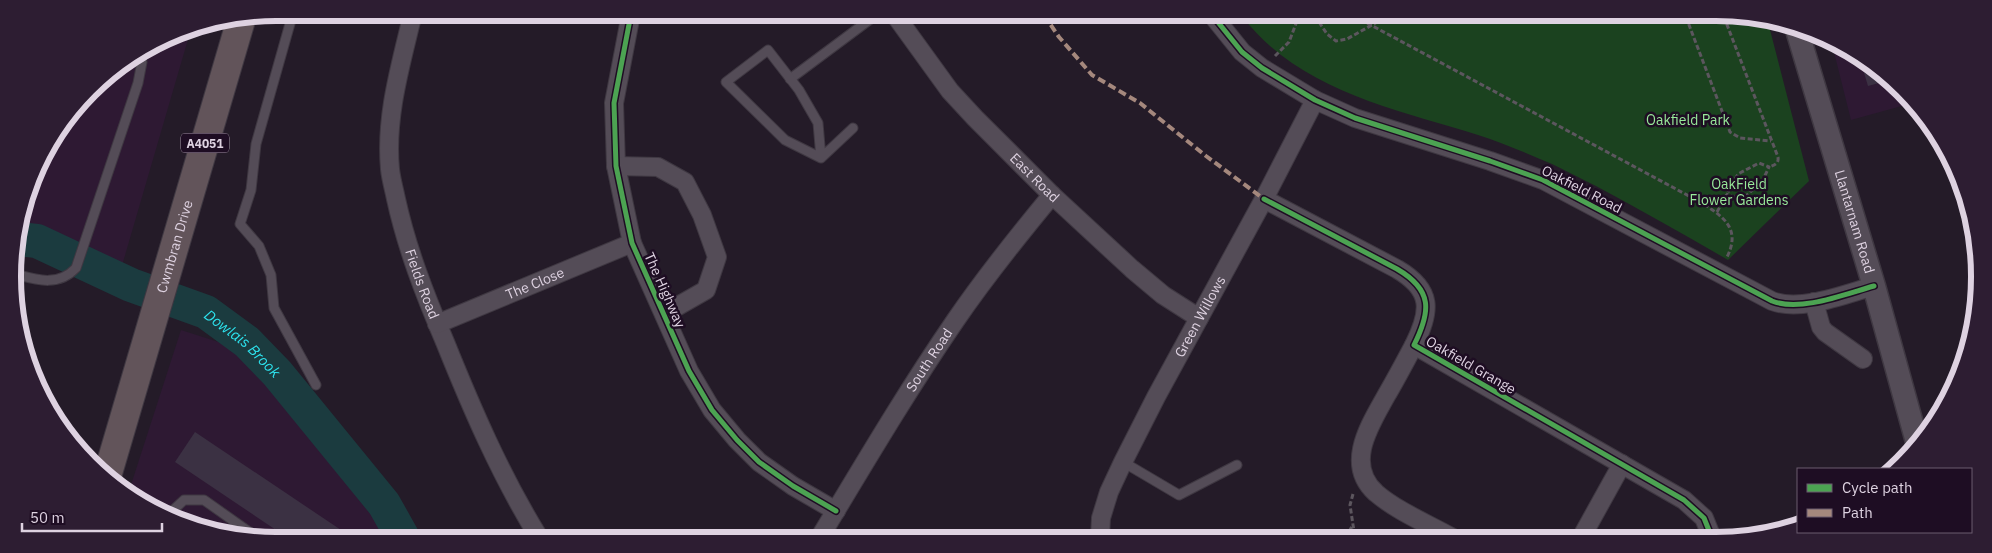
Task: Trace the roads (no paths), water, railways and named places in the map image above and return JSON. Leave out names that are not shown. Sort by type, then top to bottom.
[{"type":"main road","name":"Cwmbran Drive","points":[[109,469],[240,24]]},
{"type":"street","name":"Fields Road","points":[[411,21],[390,115],[390,170],[402,228],[418,276],[483,434],[520,507],[536,532]]},
{"type":"street","name":"The Highway","points":[[630,21],[614,103],[616,166],[632,243],[689,372],[712,410],[737,440],[766,466],[793,486],[836,511]]},
{"type":"street","name":"East Road","points":[[900,21],[950,92],[1052,195],[1163,295],[1198,318]]},
{"type":"street","name":"Oakfield Road","points":[[1217,21],[1242,52],[1262,68],[1315,100],[1356,118],[1543,180],[1780,304],[1814,302],[1874,286]]},
{"type":"street","name":"Llantarnam Road","points":[[1799,35],[1874,286],[1915,435]]},
{"type":"street","name":"Green Willows","points":[[1100,532],[1101,518],[1109,492],[1198,318],[1264,199],[1315,100]]},
{"type":"street","name":"The Highway","points":[[616,166],[658,167],[685,182],[702,215],[717,256],[706,290],[664,314]]},
{"type":"street","name":"South Road","points":[[823,532],[909,390],[956,320],[1006,252],[1052,195]]},
{"type":"street","name":"Oakfield Grange","points":[[1264,199],[1397,269],[1416,283],[1424,298],[1427,314],[1414,345],[1368,428],[1362,444],[1360,458],[1366,482],[1376,492],[1442,532]]},
{"type":"street","name":"The Close","points":[[437,324],[632,243]]},
{"type":"street","points":[[1814,302],[1821,327],[1863,359]]},
{"type":"street","name":"Oakfield Grange","points":[[1414,345],[1622,464],[1694,508],[1704,518],[1710,532]]},
{"type":"street","points":[[1584,532],[1622,464]]},
{"type":"lane","points":[[290,21],[256,144],[251,190],[240,224],[259,246],[271,274],[274,308],[316,385]]},
{"type":"lane","points":[[790,79],[867,21]]},
{"type":"lane","points":[[768,50],[790,79],[818,123],[821,158],[785,140],[726,82],[768,50]]},
{"type":"lane","points":[[21,276],[41,281],[58,281],[76,268],[138,83],[141,60]]},
{"type":"lane","points":[[821,158],[853,128]]},
{"type":"lane","points":[[1124,462],[1179,495],[1237,464]]},
{"type":"lane","points":[[174,510],[184,500],[204,500],[247,530]]},
{"type":"waterway","name":"Dowlais Brook","points":[[24,240],[37,241],[131,285],[206,312],[247,342],[277,373],[384,504],[400,532]]},
{"type":"park label","name":"Oakfield Park","points":[[1688,120]]},
{"type":"park label","name":"OakField Flower Gardens","points":[[1739,192]]}]
